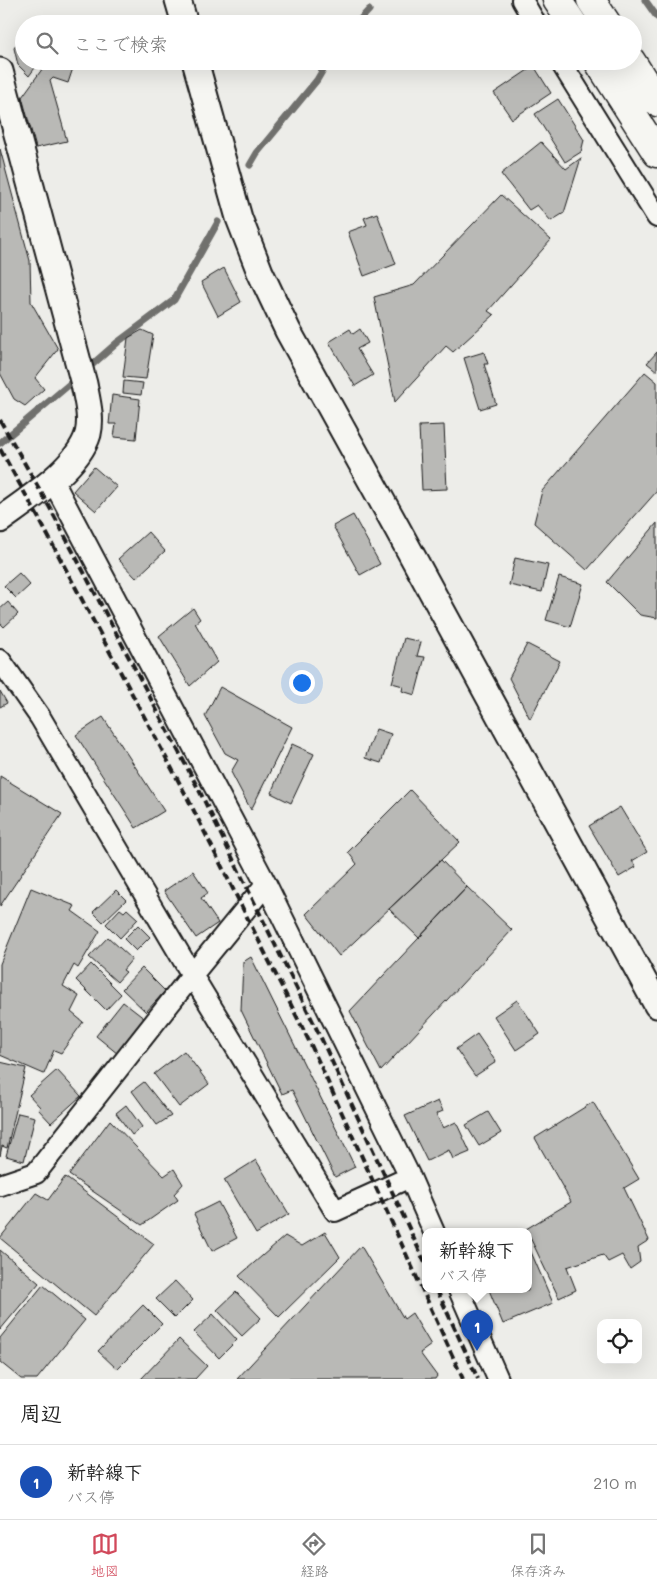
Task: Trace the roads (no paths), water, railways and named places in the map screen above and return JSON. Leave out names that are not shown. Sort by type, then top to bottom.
[{"type":"highway","points":[[557,0],[567,15]]},
{"type":"highway","points":[[591,0],[601,15]]},
{"type":"highway","points":[[604,70],[657,153]]},
{"type":"highway","points":[[637,70],[657,102]]},
{"type":"street","points":[[178,0],[182,15]]},
{"type":"street","points":[[522,0],[531,15]]},
{"type":"street","points":[[198,70],[239,218],[260,272],[284,323],[657,1004]]},
{"type":"street","points":[[566,70],[657,217]]},
{"type":"street","points":[[0,71],[82,374],[89,410],[88,434],[78,453],[53,481],[0,520]]},
{"type":"street","points":[[53,481],[266,884],[410,1176],[432,1228]]},
{"type":"street","points":[[0,660],[40,717],[192,975],[336,1211],[410,1176]]},
{"type":"street","points":[[0,1185],[36,1173],[266,884]]},
{"type":"street","points":[[460,1293],[498,1379]]},
{"type":"waterway","points":[[645,0],[657,17]]},
{"type":"waterway","points":[[364,15],[369,10]]},
{"type":"waterway","points":[[250,165],[257,153],[317,80],[323,70]]},
{"type":"waterway","points":[[86,370],[118,342],[174,300],[218,222]]},
{"type":"waterway","points":[[0,443],[78,377]]},
{"type":"railway","points":[[0,420],[50,508],[200,792],[322,1040],[422,1256]]},
{"type":"railway","points":[[0,449],[188,799],[311,1045],[422,1289]]},
{"type":"railway","points":[[424,1293],[463,1379]]},
{"type":"railway","points":[[438,1293],[478,1379]]},
{"type":"place","name":"新幹線下","points":[[477,1351]]}]
